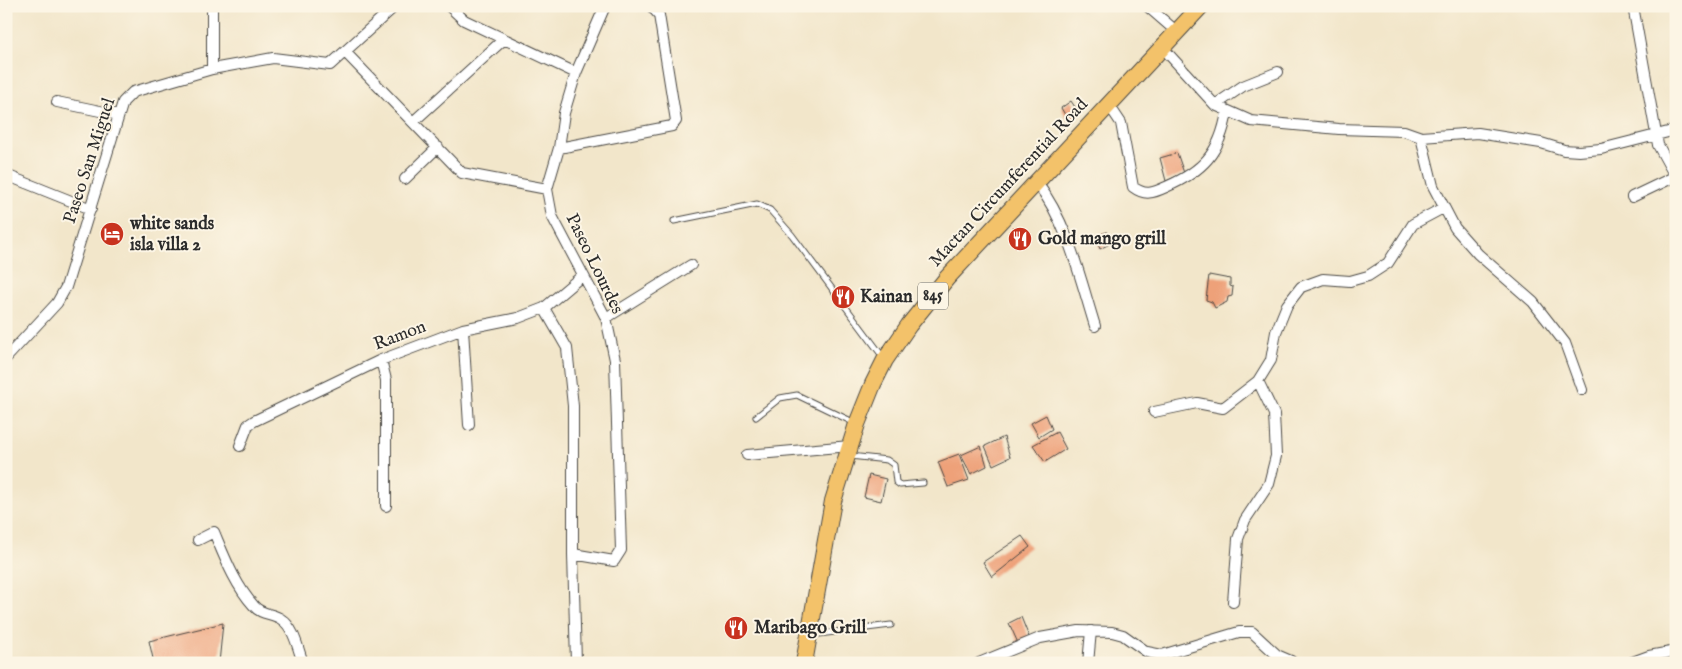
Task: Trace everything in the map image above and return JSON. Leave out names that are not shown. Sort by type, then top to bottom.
[{"type":"main road","name":"Mactan Circumferential Road","points":[[804,663],[833,501],[857,424],[885,360],[909,324],[947,278],[1201,6]]},
{"type":"street","points":[[212,6],[212,69]]},
{"type":"street","name":"Paseo San Miguel","points":[[6,358],[57,303],[66,287],[123,102],[133,92],[212,69],[274,58],[330,65],[346,53],[395,6]]},
{"type":"street","points":[[449,6],[464,20],[576,73]]},
{"type":"street","name":"Paseo Lourdes","points":[[573,554],[614,560],[618,558],[621,550],[615,360],[606,318],[552,216],[547,189],[559,148],[564,113],[576,73],[605,6]]},
{"type":"street","points":[[559,148],[672,126],[676,121],[659,15],[651,6]]},
{"type":"street","points":[[1147,6],[1177,32]]},
{"type":"street","points":[[1632,197],[1675,176],[1658,145],[1633,6]]},
{"type":"street","points":[[413,122],[503,40]]},
{"type":"street","points":[[1163,48],[1215,106],[1251,121],[1339,129],[1404,131],[1421,137],[1478,133],[1541,143],[1564,150],[1601,149],[1676,130]]},
{"type":"street","points":[[346,53],[462,173],[547,189]]},
{"type":"street","points":[[1215,106],[1243,86],[1278,72]]},
{"type":"street","points":[[57,102],[119,114]]},
{"type":"street","points":[[1110,105],[1120,123],[1134,186],[1141,192],[1151,193],[1197,171],[1208,161],[1224,132],[1227,112]]},
{"type":"street","points":[[1421,137],[1433,186],[1443,208],[1464,240],[1534,302],[1568,349],[1582,390]]},
{"type":"street","points":[[405,179],[438,147]]},
{"type":"street","points":[[6,176],[91,208]]},
{"type":"street","points":[[1036,183],[1051,202],[1074,259],[1095,326]]},
{"type":"street","points":[[1154,412],[1197,403],[1223,408],[1258,381],[1271,360],[1276,332],[1287,304],[1301,286],[1323,279],[1350,281],[1368,276],[1388,263],[1413,224],[1443,208]]},
{"type":"street","points":[[606,318],[691,265]]},
{"type":"street","name":"Ramon","points":[[240,446],[248,426],[254,421],[381,360],[464,329],[518,318],[544,308],[583,275]]},
{"type":"street","points":[[544,308],[567,348],[573,406],[573,554],[576,663]]},
{"type":"street","points":[[464,329],[469,425]]},
{"type":"street","points":[[381,360],[386,380],[386,506]]},
{"type":"street","points":[[1233,602],[1238,539],[1245,520],[1269,484],[1276,456],[1274,414],[1258,381]]},
{"type":"street","points":[[747,455],[849,451]]},
{"type":"street","points":[[198,540],[214,532],[234,578],[256,609],[281,618],[289,625],[303,663]]},
{"type":"street","points":[[1088,663],[1091,631]]},
{"type":"street","points":[[980,663],[1040,638],[1091,631],[1112,632],[1123,635],[1146,652],[1162,655],[1231,634],[1252,632],[1277,656],[1291,662]]},
{"type":"street","points":[[1630,663],[1676,651]]},
{"type":"lane","points":[[674,222],[757,204],[770,210],[792,235],[885,360]]},
{"type":"lane","points":[[756,417],[780,398],[797,395],[857,424]]},
{"type":"lane","points":[[849,451],[887,460],[894,465],[896,482],[900,485],[924,483]]},
{"type":"lane","points":[[808,635],[891,625]]},
{"type":"building","points":[[1071,101],[1079,113],[1070,123],[1061,108]]},
{"type":"building","points":[[1177,153],[1184,173],[1166,181],[1160,158]]},
{"type":"building","points":[[1107,232],[1111,243],[1100,249],[1095,236]]},
{"type":"building","points":[[1209,275],[1230,279],[1230,286],[1233,287],[1232,296],[1228,297],[1227,302],[1215,308],[1212,302],[1206,300]]},
{"type":"building","points":[[1046,415],[1052,429],[1039,437],[1031,423]]},
{"type":"building","points":[[1057,432],[1066,449],[1045,462],[1033,445]]},
{"type":"building","points":[[1004,437],[1010,457],[993,465],[985,446]]},
{"type":"building","points":[[981,446],[987,466],[971,474],[961,455]]},
{"type":"building","points":[[959,454],[969,480],[948,487],[938,462]]},
{"type":"building","points":[[869,475],[886,479],[881,501],[864,497]]},
{"type":"building","points":[[1022,536],[1030,547],[992,577],[983,562]]},
{"type":"building","points":[[1021,617],[1029,637],[1018,643],[1009,623]]},
{"type":"building","points":[[223,623],[219,663],[154,663],[149,641]]},
{"type":"place","name":"white sands isla villa 2","points":[[112,234]]},
{"type":"place","name":"Gold mango grill","points":[[1020,239]]},
{"type":"place","name":"Kainan","points":[[843,297]]},
{"type":"place","name":"Maribago Grill","points":[[736,628]]}]
